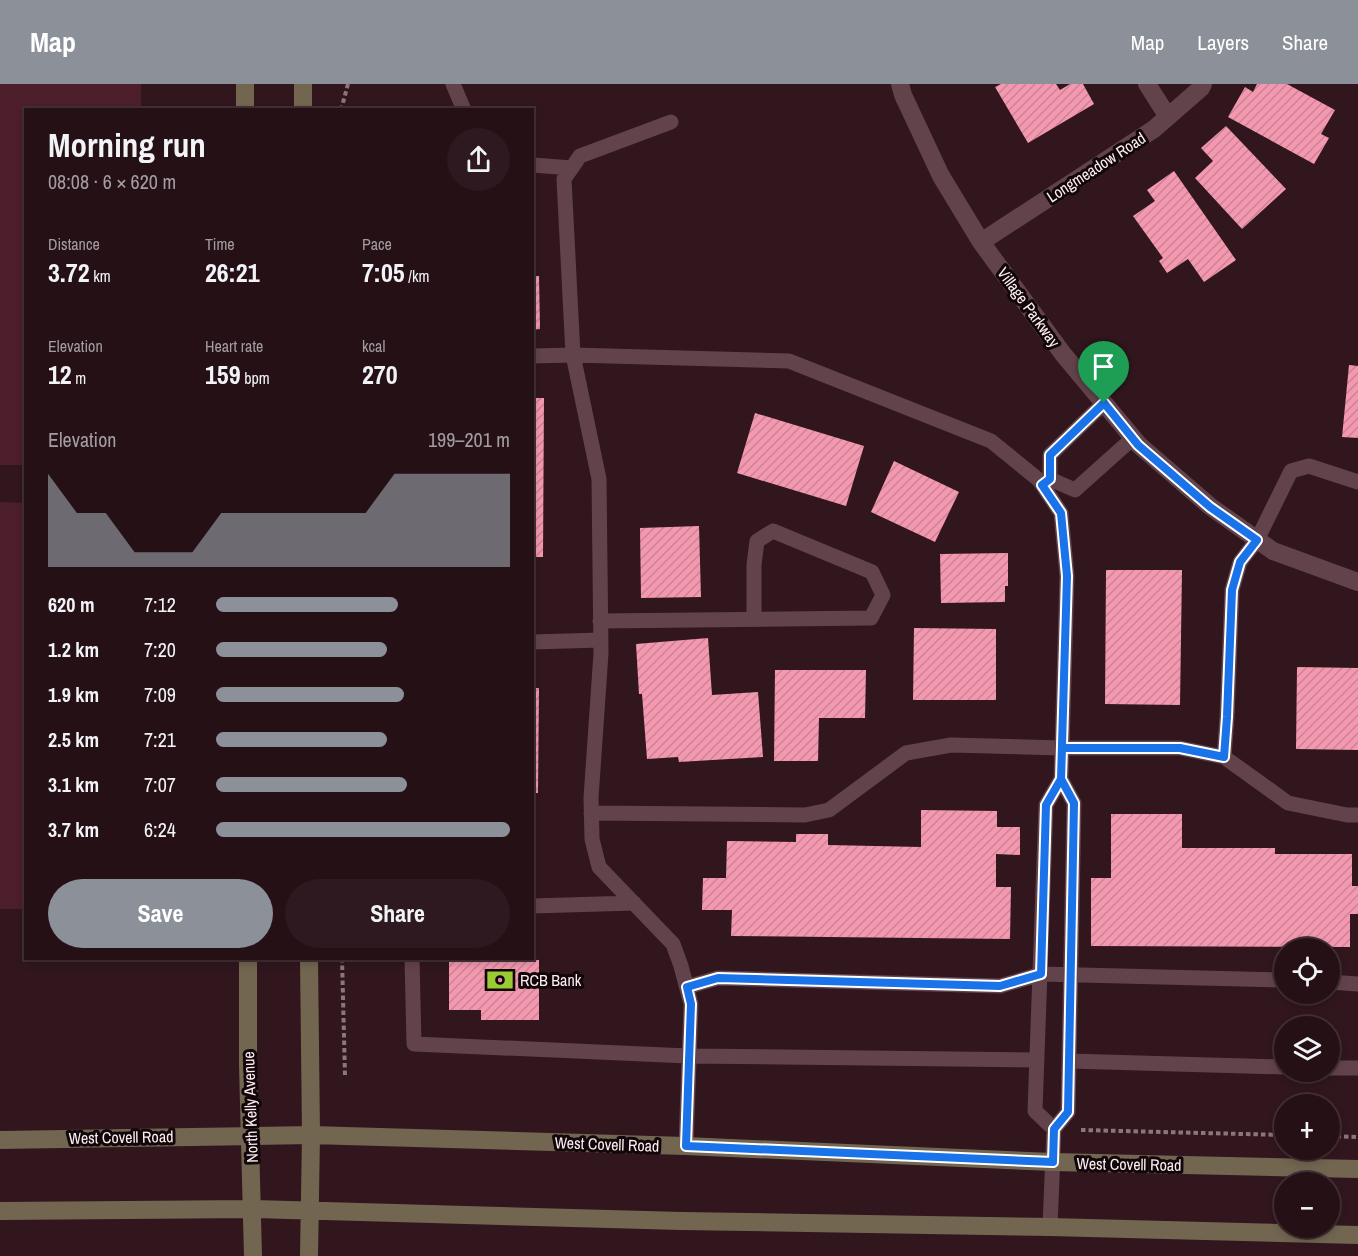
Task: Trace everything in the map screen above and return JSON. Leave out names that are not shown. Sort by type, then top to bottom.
[{"type":"street","points":[[245,84],[245,108]]},
{"type":"street","points":[[303,84],[303,108]]},
{"type":"street","name":"Village Parkway","points":[[900,84],[941,176],[981,242],[1063,354],[1133,438],[1210,507],[1274,551],[1358,582]]},
{"type":"street","points":[[1147,84],[1168,117]]},
{"type":"street","name":"Longmeadow Road","points":[[981,242],[1154,129],[1203,84]]},
{"type":"street","name":"North Kelly Avenue","points":[[248,960],[253,1256]]},
{"type":"street","points":[[309,960],[311,1135],[309,1256]]},
{"type":"street","name":"West Covell Road","points":[[0,1140],[251,1134],[311,1135],[686,1146],[1053,1162],[1358,1169]]},
{"type":"street","points":[[0,1211],[252,1209],[1358,1235]]},
{"type":"lane","points":[[453,84],[463,108]]},
{"type":"lane","points":[[671,122],[580,156],[564,179],[573,356],[599,479],[601,640],[591,813],[592,839],[599,867],[673,944],[687,987],[691,1004],[686,1146]]},
{"type":"lane","points":[[534,165],[572,168]]},
{"type":"lane","points":[[534,356],[789,361],[991,441],[1039,480],[1075,490],[1133,438]]},
{"type":"lane","points":[[1054,1129],[1035,1110],[1036,1060],[1046,805],[1061,779],[1067,576],[1061,513],[1046,482],[1050,455],[1104,403]]},
{"type":"lane","points":[[1224,757],[1232,590],[1240,562],[1257,540],[1291,471],[1309,466],[1358,482]]},
{"type":"lane","points":[[600,621],[871,618],[883,595],[872,572],[773,531],[757,541],[754,565],[754,618]]},
{"type":"lane","points":[[534,642],[601,640]]},
{"type":"lane","points":[[591,813],[805,815],[829,810],[906,753],[951,745],[1180,748],[1224,757],[1288,803],[1347,815],[1358,815]]},
{"type":"lane","points":[[1050,1227],[1054,1129],[1068,1112],[1074,803],[1061,779]]},
{"type":"lane","points":[[534,906],[634,903]]},
{"type":"lane","points":[[412,960],[414,1044],[688,1056],[1036,1060]]},
{"type":"lane","points":[[687,987],[718,978],[1000,986],[1041,974],[1274,980]]},
{"type":"lane","points":[[1340,983],[1358,984]]},
{"type":"lane","points":[[1069,1061],[1274,1066]]},
{"type":"lane","points":[[1340,1068],[1358,1068]]},
{"type":"path","points":[[342,108],[348,84]]},
{"type":"path","points":[[342,960],[345,1076]]},
{"type":"path","points":[[1054,1129],[1274,1135]]},
{"type":"path","points":[[1340,1137],[1358,1137]]},
{"type":"shaded area","points":[[0,84],[141,84],[141,108],[24,108],[24,465],[0,465]]},
{"type":"shaded area","points":[[0,502],[24,503],[24,909],[0,909]]},
{"type":"building","points":[[1001,84],[1056,84],[1060,90],[1070,84],[1083,84],[1094,104],[1028,143],[995,87]]},
{"type":"building","points":[[1257,84],[1287,84],[1335,110],[1321,134],[1329,138],[1314,164],[1228,117],[1245,87],[1253,92]]},
{"type":"building","points":[[1226,126],[1286,189],[1242,229],[1195,178],[1213,161],[1201,148]]},
{"type":"building","points":[[1174,171],[1236,260],[1204,282],[1188,259],[1167,273],[1159,261],[1163,258],[1133,216],[1155,201],[1147,190]]},
{"type":"building","points":[[534,276],[539,276],[540,329],[534,330]]},
{"type":"building","points":[[1349,365],[1358,366],[1358,438],[1342,437]]},
{"type":"building","points":[[534,398],[544,398],[543,557],[534,557]]},
{"type":"building","points":[[755,413],[864,446],[846,506],[737,473]]},
{"type":"building","points":[[894,461],[959,492],[935,542],[871,512]]},
{"type":"building","points":[[699,526],[701,597],[641,598],[640,528]]},
{"type":"building","points":[[1008,553],[1008,586],[1005,586],[1005,602],[941,603],[940,554]]},
{"type":"building","points":[[1106,570],[1182,570],[1180,705],[1105,704]]},
{"type":"building","points":[[914,628],[996,629],[996,700],[913,700]]},
{"type":"building","points":[[708,638],[712,695],[758,692],[763,757],[679,762],[678,757],[647,759],[636,644]]},
{"type":"building","points":[[1297,667],[1358,668],[1358,750],[1296,749]]},
{"type":"building","points":[[775,670],[866,670],[865,718],[819,718],[818,761],[774,761]]},
{"type":"building","points":[[534,688],[539,688],[538,793],[534,793]]},
{"type":"building","points":[[921,810],[997,811],[997,827],[1020,827],[1020,855],[996,854],[996,887],[1011,887],[1010,939],[731,936],[732,910],[702,910],[703,878],[726,878],[727,841],[796,842],[796,834],[828,834],[828,845],[921,847]]},
{"type":"building","points":[[1111,814],[1182,814],[1182,848],[1275,848],[1275,854],[1352,854],[1352,886],[1358,886],[1358,914],[1350,914],[1350,947],[1340,947],[1340,938],[1274,938],[1274,947],[1091,946],[1091,878],[1111,878]]},
{"type":"building","points":[[449,960],[539,960],[539,1020],[481,1020],[481,1010],[449,1010]]},
{"type":"place","name":"RCB Bank","points":[[500,980]]},
{"type":"route","points":[[1104,403],[1050,455],[1050,479],[1042,485],[1061,513],[1067,576],[1061,779],[1046,805],[1041,974],[1000,986],[718,978],[687,987],[691,1004],[686,1146],[1053,1162],[1054,1129],[1068,1112],[1074,803],[1061,779],[1062,748],[1180,748],[1224,757],[1232,590],[1240,562],[1257,540],[1210,507],[1138,445],[1104,403]]}]
